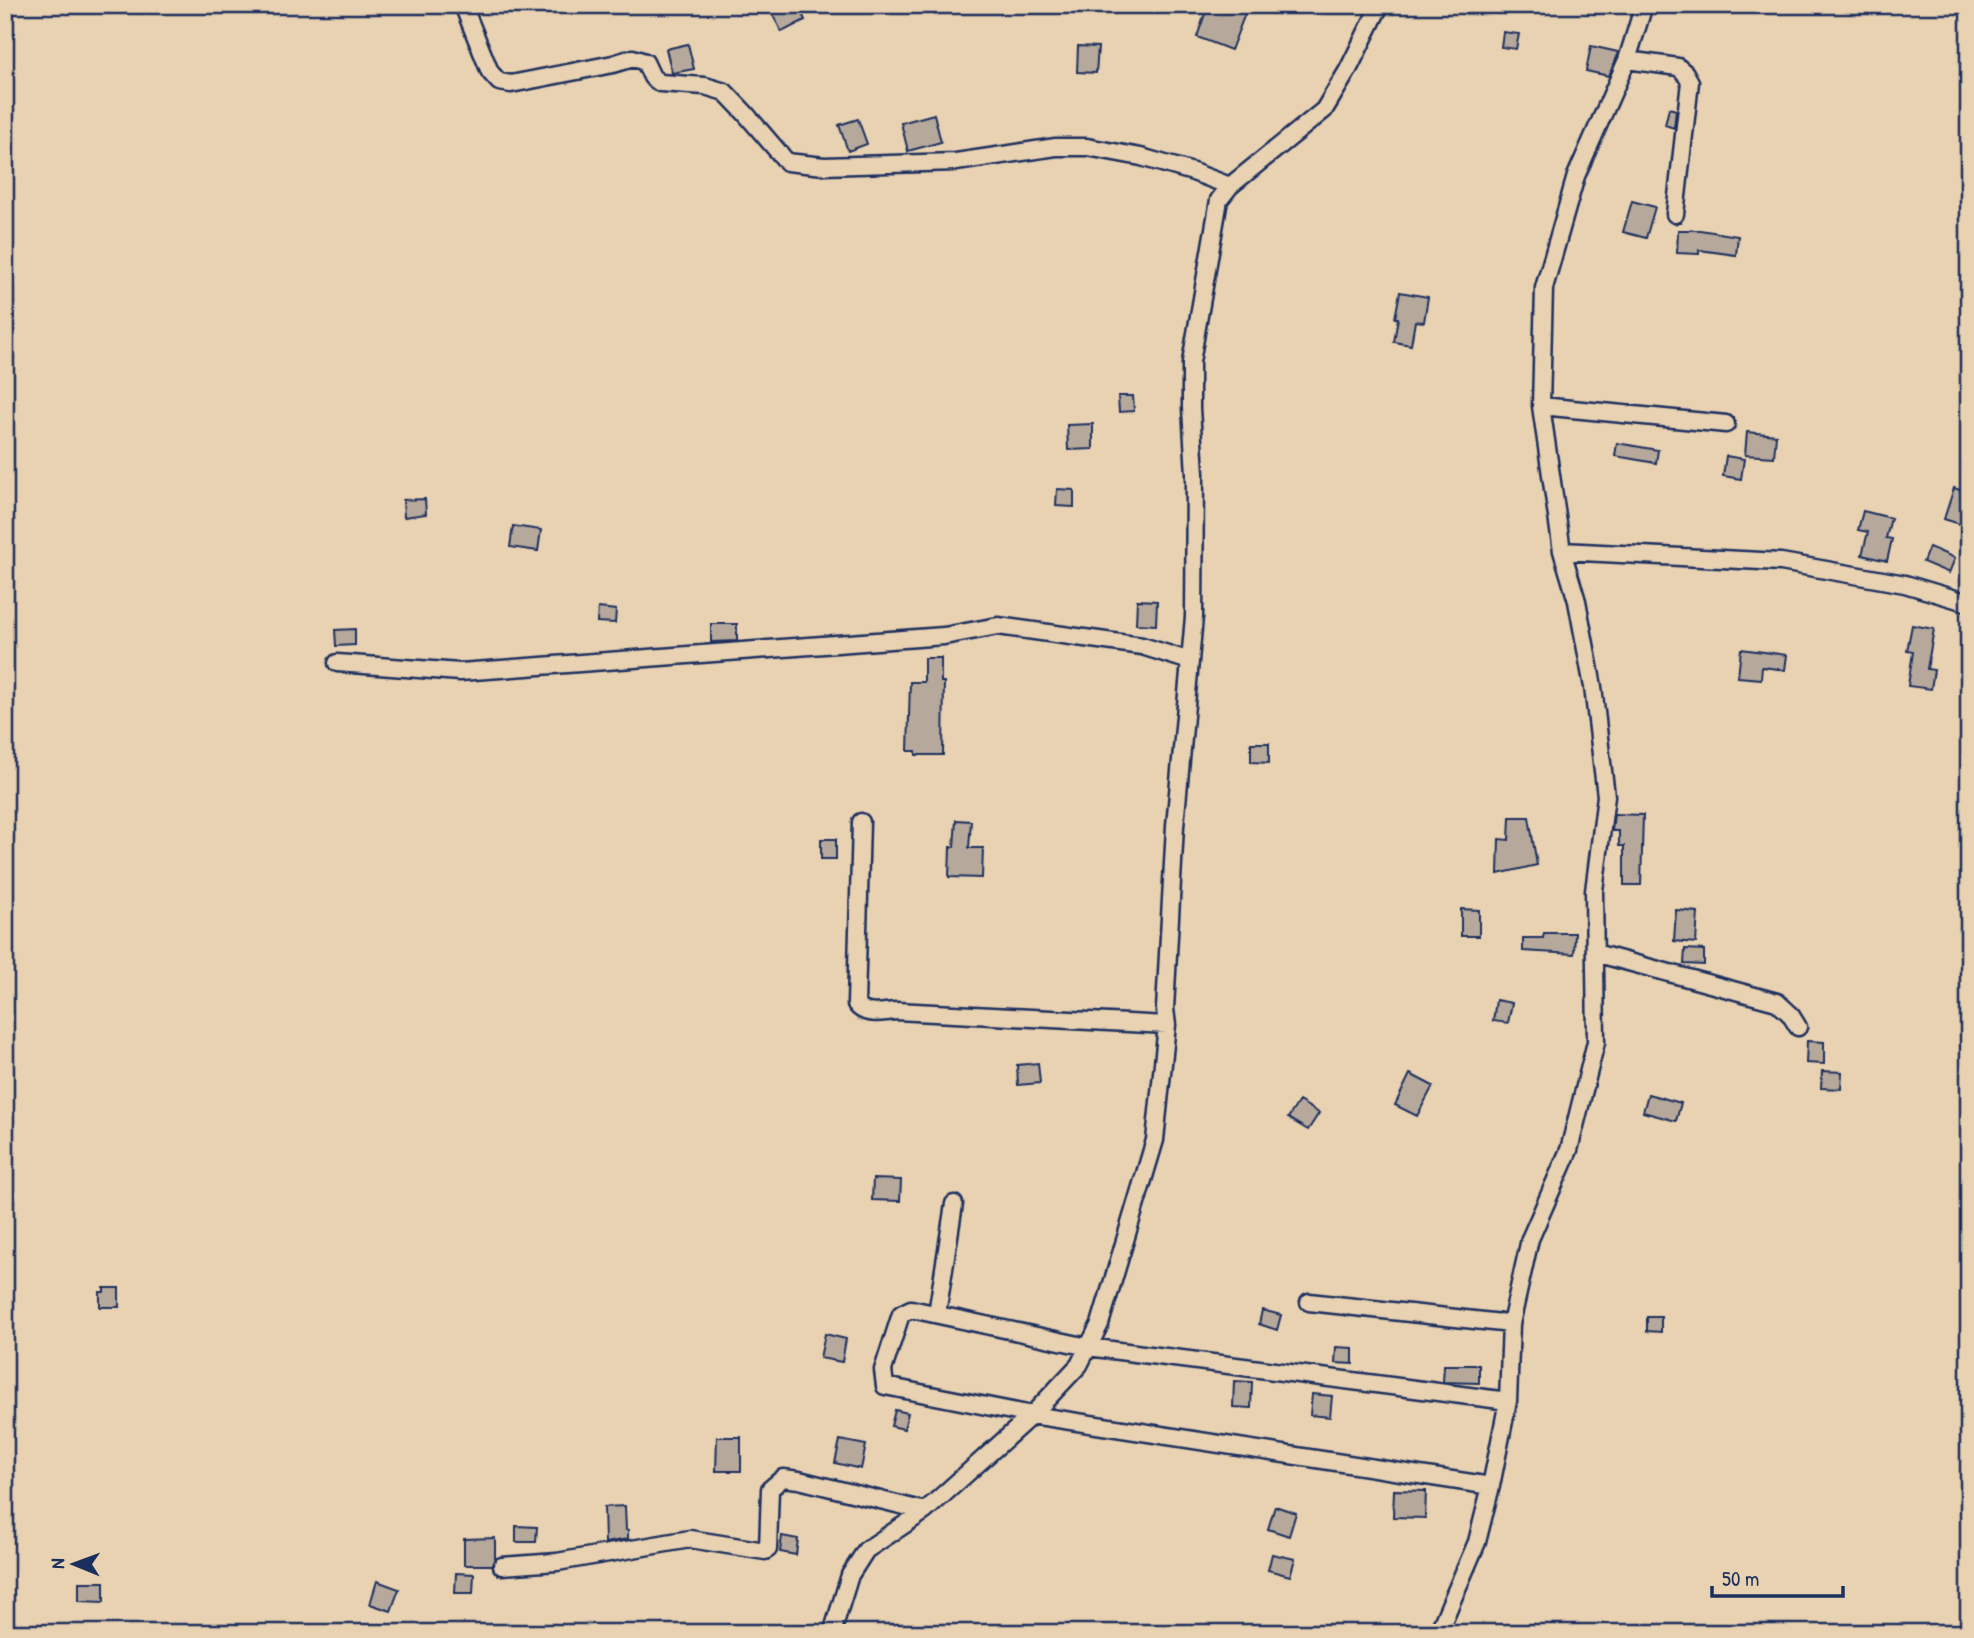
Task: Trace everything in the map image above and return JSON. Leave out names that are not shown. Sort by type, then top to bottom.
[{"type":"street","points":[[463,5],[490,72],[499,82],[511,84],[633,58],[645,62],[652,77],[660,83],[705,86],[725,92],[787,162],[824,166],[943,162],[1056,146],[1087,147],[1140,157],[1230,186]]},
{"type":"street","points":[[832,1633],[850,1575],[866,1550],[925,1511],[1032,1415],[1079,1365],[1100,1324],[1155,1140],[1167,1025],[1165,1009],[1175,827],[1194,617],[1195,474],[1191,362],[1219,200],[1230,186],[1324,110],[1348,71],[1380,5]]},
{"type":"street","points":[[1438,1633],[1477,1542],[1508,1401],[1511,1324],[1530,1239],[1569,1150],[1596,1042],[1594,891],[1606,796],[1593,687],[1577,601],[1562,551],[1541,407],[1544,288],[1576,176],[1628,60],[1644,5]]},
{"type":"street","points":[[1628,60],[1678,67],[1690,82],[1675,214]]},
{"type":"street","points":[[1541,407],[1726,424]]},
{"type":"street","points":[[1562,551],[1781,562],[1905,584],[1969,603]]},
{"type":"street","points":[[337,663],[460,672],[906,640],[998,626],[1142,646],[1190,661]]},
{"type":"street","points":[[861,822],[856,1004],[861,1011],[1167,1025]]},
{"type":"street","points":[[1595,953],[1777,1002],[1790,1014],[1798,1027]]},
{"type":"street","points":[[937,1314],[954,1204]]},
{"type":"street","points":[[1309,1302],[1511,1324]]},
{"type":"street","points":[[1491,1486],[1032,1415],[886,1386],[883,1370],[901,1314],[911,1309],[1088,1347],[1508,1401]]},
{"type":"street","points":[[502,1566],[557,1562],[690,1539],[765,1551],[768,1549],[770,1489],[783,1478],[925,1511]]},
{"type":"building","points":[[767,5],[798,5],[805,20],[782,32]]},
{"type":"building","points":[[1208,5],[1231,5],[1246,11],[1231,50],[1197,37]]},
{"type":"building","points":[[1503,32],[1519,34],[1516,49],[1501,47]]},
{"type":"building","points":[[688,44],[694,69],[672,73],[666,49]]},
{"type":"building","points":[[1078,46],[1098,47],[1096,73],[1077,72]]},
{"type":"building","points":[[1591,46],[1618,52],[1609,76],[1586,71]]},
{"type":"building","points":[[1669,108],[1676,110],[1674,128],[1665,125]]},
{"type":"building","points":[[934,114],[941,142],[908,151],[901,123]]},
{"type":"building","points":[[858,119],[867,144],[848,151],[839,125]]},
{"type":"building","points":[[1632,201],[1655,207],[1646,238],[1623,232]]},
{"type":"building","points":[[1678,230],[1700,230],[1738,236],[1736,255],[1699,250],[1699,254],[1677,253]]},
{"type":"building","points":[[1400,292],[1428,297],[1424,322],[1415,321],[1411,345],[1394,342]]},
{"type":"building","points":[[1118,396],[1133,396],[1134,411],[1119,412]]},
{"type":"building","points":[[1093,424],[1093,449],[1068,450],[1067,425]]},
{"type":"building","points":[[1747,432],[1776,435],[1774,457],[1745,455]]},
{"type":"building","points":[[1617,443],[1658,450],[1656,463],[1615,456]]},
{"type":"building","points":[[1726,456],[1744,459],[1741,479],[1723,476]]},
{"type":"building","points":[[1954,488],[1969,493],[1969,527],[1944,519]]},
{"type":"building","points":[[1057,489],[1074,490],[1074,507],[1056,506]]},
{"type":"building","points":[[425,499],[426,514],[404,517],[403,500]]},
{"type":"building","points":[[1863,511],[1891,518],[1886,538],[1892,539],[1887,561],[1862,555],[1868,532],[1858,530]]},
{"type":"building","points":[[513,526],[541,530],[538,551],[510,547]]},
{"type":"building","points":[[1929,547],[1955,558],[1949,573],[1923,562]]},
{"type":"building","points":[[1137,600],[1157,601],[1156,625],[1136,624]]},
{"type":"building","points":[[598,608],[616,610],[615,623],[597,622]]},
{"type":"building","points":[[711,624],[737,624],[737,641],[711,642]]},
{"type":"building","points":[[1912,625],[1934,629],[1927,669],[1934,670],[1931,689],[1908,686],[1913,652],[1907,651]]},
{"type":"building","points":[[355,629],[355,645],[336,646],[335,630]]},
{"type":"building","points":[[1741,649],[1787,655],[1785,670],[1762,667],[1761,679],[1738,677]]},
{"type":"building","points":[[924,658],[941,658],[941,682],[944,682],[943,755],[916,755],[916,751],[908,751],[910,682],[924,682]]},
{"type":"building","points":[[1251,743],[1269,743],[1269,763],[1251,762]]},
{"type":"building","points":[[1614,814],[1643,815],[1641,885],[1624,885],[1624,846],[1619,846],[1619,831],[1612,831]]},
{"type":"building","points":[[1510,817],[1529,817],[1537,865],[1498,874],[1499,839],[1509,840]]},
{"type":"building","points":[[956,820],[971,821],[969,848],[983,848],[982,878],[949,877],[950,847],[954,847]]},
{"type":"building","points":[[821,839],[836,839],[836,859],[821,859]]},
{"type":"building","points":[[1461,909],[1479,910],[1479,936],[1461,936]]},
{"type":"building","points":[[1676,910],[1698,912],[1696,943],[1674,941]]},
{"type":"building","points":[[1544,933],[1575,933],[1574,954],[1523,951],[1523,938],[1543,938]]},
{"type":"building","points":[[1685,949],[1704,950],[1704,965],[1684,964]]},
{"type":"building","points":[[1496,1000],[1512,1003],[1508,1023],[1493,1021]]},
{"type":"building","points":[[1807,1041],[1824,1042],[1824,1064],[1806,1063]]},
{"type":"building","points":[[1038,1063],[1040,1083],[1018,1085],[1017,1065]]},
{"type":"building","points":[[1822,1071],[1842,1072],[1841,1089],[1821,1088]]},
{"type":"building","points":[[1410,1074],[1433,1086],[1417,1116],[1395,1105]]},
{"type":"building","points":[[1648,1094],[1681,1103],[1676,1121],[1643,1112]]},
{"type":"building","points":[[1299,1101],[1319,1113],[1308,1130],[1288,1118]]},
{"type":"building","points":[[873,1179],[901,1180],[900,1201],[872,1200]]},
{"type":"building","points":[[104,1288],[119,1288],[119,1307],[100,1307],[100,1292],[104,1292]]},
{"type":"building","points":[[1262,1310],[1281,1315],[1277,1330],[1259,1324]]},
{"type":"building","points":[[1647,1317],[1661,1317],[1661,1332],[1647,1331]]},
{"type":"building","points":[[825,1334],[846,1339],[842,1362],[820,1358]]},
{"type":"building","points":[[1336,1347],[1353,1348],[1353,1364],[1335,1363]]},
{"type":"building","points":[[1444,1365],[1479,1365],[1479,1383],[1443,1382]]},
{"type":"building","points":[[1234,1381],[1252,1382],[1251,1408],[1233,1407]]},
{"type":"building","points":[[1312,1394],[1332,1396],[1330,1417],[1310,1415]]},
{"type":"building","points":[[895,1410],[908,1413],[904,1429],[891,1426]]},
{"type":"building","points":[[717,1437],[741,1437],[741,1471],[716,1471]]},
{"type":"building","points":[[840,1440],[866,1445],[861,1469],[835,1463]]},
{"type":"building","points":[[1394,1490],[1426,1491],[1425,1518],[1393,1517]]},
{"type":"building","points":[[625,1506],[628,1539],[605,1543],[604,1507]]},
{"type":"building","points":[[1275,1506],[1296,1513],[1289,1536],[1268,1529]]},
{"type":"building","points":[[516,1526],[537,1527],[536,1542],[516,1542]]},
{"type":"building","points":[[782,1536],[798,1539],[796,1555],[780,1552]]},
{"type":"building","points":[[495,1538],[495,1558],[492,1565],[464,1565],[464,1539]]},
{"type":"building","points":[[1272,1554],[1295,1559],[1290,1576],[1268,1570]]},
{"type":"building","points":[[456,1573],[474,1574],[473,1593],[455,1593]]},
{"type":"building","points":[[377,1581],[399,1589],[391,1611],[370,1604]]},
{"type":"building","points":[[79,1582],[104,1582],[104,1602],[79,1601]]}]
